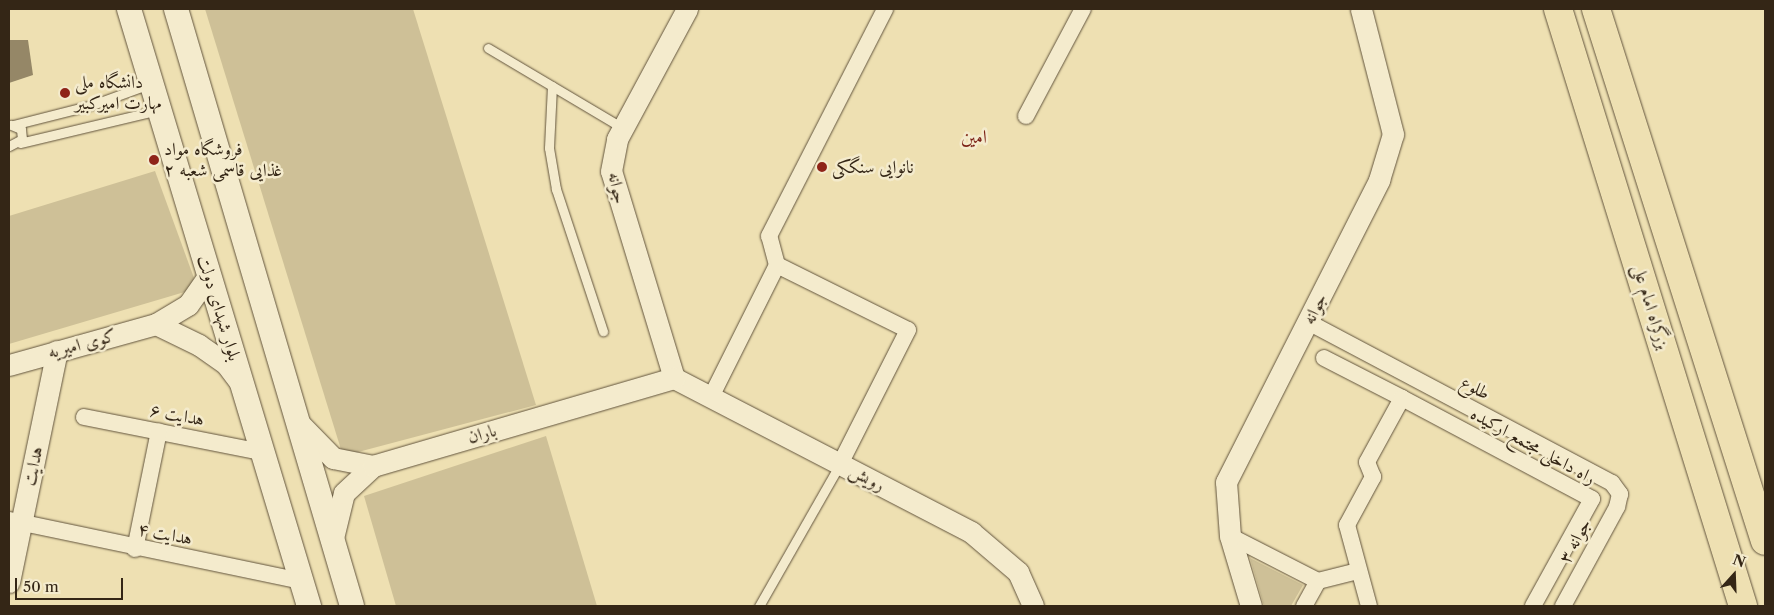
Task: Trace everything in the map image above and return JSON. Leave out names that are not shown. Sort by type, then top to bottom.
[{"type":"highway","points":[[1596,9],[1765,541]]},
{"type":"highway","name":"بزرگراه امام علی","points":[[1558,10],[1743,606]]},
{"type":"main road","name":"بلوار شهدای دولت","points":[[129,9],[261,452],[309,606]]},
{"type":"main road","points":[[176,9],[352,606]]},
{"type":"street","name":"جوانه","points":[[674,378],[614,186],[612,153],[623,128],[687,9]]},
{"type":"street","points":[[711,397],[777,265],[769,236],[885,9]]},
{"type":"street","points":[[1026,116],[1083,9]]},
{"type":"street","name":"جوانه","points":[[1251,606],[1230,536],[1226,482],[1380,180],[1393,134],[1361,9]]},
{"type":"street","points":[[777,265],[908,330],[840,464]]},
{"type":"street","name":"کوی امیریه","points":[[9,365],[156,324],[188,305],[208,276]]},
{"type":"street","name":"طلوع","points":[[1308,322],[1612,483],[1620,494]]},
{"type":"street","points":[[156,324],[219,360],[243,387]]},
{"type":"street","name":"هدایت","points":[[9,582],[15,521],[57,351]]},
{"type":"street","name":"راه داخلی مجتمع ارکیده","points":[[1324,358],[1592,499],[1533,606]]},
{"type":"street","name":"رویش","points":[[674,378],[970,532],[1018,572],[1030,604]]},
{"type":"street","name":"باران","points":[[333,538],[344,493],[372,466],[674,378]]},
{"type":"street","points":[[1370,606],[1358,571],[1347,525],[1373,477],[1367,462],[1402,398]]},
{"type":"street","name":"هدایت ۶","points":[[84,417],[261,452]]},
{"type":"street","points":[[299,423],[334,458],[372,466]]},
{"type":"street","points":[[135,549],[159,431]]},
{"type":"street","name":"جوانه ۳","points":[[1563,606],[1620,494]]},
{"type":"street","name":"هدایت ۴","points":[[15,521],[135,549],[302,581]]},
{"type":"street","points":[[1230,536],[1318,581],[1358,571]]},
{"type":"street","points":[[1304,606],[1318,581]]},
{"type":"lane","points":[[488,48],[623,128]]},
{"type":"lane","points":[[11,125],[92,105],[152,83]]},
{"type":"lane","points":[[552,86],[549,148],[556,189],[603,331]]},
{"type":"lane","points":[[9,146],[160,110]]},
{"type":"lane","points":[[11,125],[23,134],[20,143]]},
{"type":"lane","points":[[759,606],[840,464]]},
{"type":"shaded area","points":[[205,9],[413,9],[536,405],[343,456]]},
{"type":"shaded area","points":[[155,171],[194,278],[188,291],[9,344],[9,216]]},
{"type":"shaded area","points":[[546,436],[597,606],[396,606],[364,496]]},
{"type":"shaded area","points":[[1250,558],[1303,585],[1291,606],[1264,606]]},
{"type":"building","points":[[9,40],[28,40],[33,75],[9,83]]},
{"type":"place","name":"دانشگاه ملی مهارت امیرکبیر","points":[[65,93]]},
{"type":"place","name":"فروشگاه مواد غذایی قاسمی شعبه ۲","points":[[154,160]]},
{"type":"place","name":"نانوایی سنگکی","points":[[822,167]]},
{"type":"district","name":"امین","points":[[974,137]]}]
